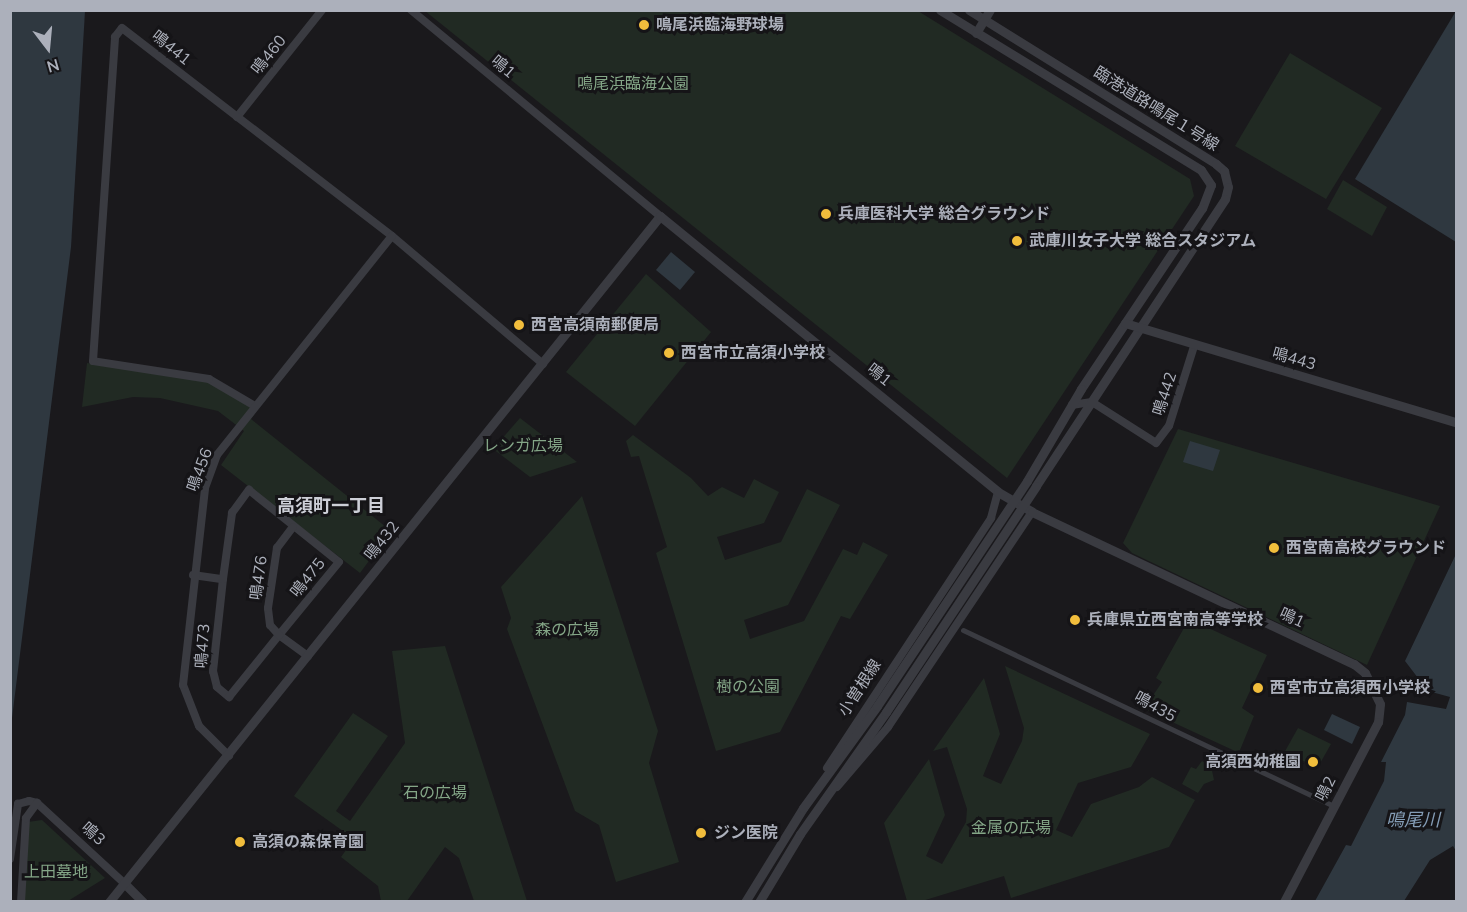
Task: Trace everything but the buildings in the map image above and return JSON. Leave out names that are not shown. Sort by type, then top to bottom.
[{"type":"street","name":"鳴460","points":[[237,117],[322,10]]},
{"type":"street","name":"鳴1","points":[[411,10],[998,492],[1032,512],[1354,664],[1374,687]]},
{"type":"street","name":"臨港道路鳴尾１号線","points":[[803,808],[877,706],[1027,481],[1072,405],[1208,196],[1208,176],[940,10]]},
{"type":"street","points":[[972,30],[977,14],[990,10]]},
{"type":"street","name":"臨港道路鳴尾１号線","points":[[825,798],[886,712],[1140,330],[1225,199],[1228,187],[1224,171],[977,14]]},
{"type":"street","name":"鳴441","points":[[255,406],[228,387],[209,379],[93,361],[116,30],[129,32],[392,236],[543,364]]},
{"type":"street","name":"鳴432","points":[[109,902],[229,756],[660,216]]},
{"type":"street","name":"鳴456","points":[[229,756],[199,726],[186,700],[184,668],[193,575],[205,488],[217,455],[392,236]]},
{"type":"street","name":"鳴443","points":[[1125,323],[1140,330],[1456,422]]},
{"type":"street","name":"鳴442","points":[[1092,402],[1156,443],[1169,426],[1194,346]]},
{"type":"street","points":[[1072,405],[1092,402]]},
{"type":"street","name":"鳴475","points":[[223,579],[232,513],[249,490],[339,562],[279,635]]},
{"type":"street","name":"小曽根線","points":[[745,902],[862,710],[991,518],[998,492]]},
{"type":"street","points":[[759,902],[825,798],[888,727],[1032,512]]},
{"type":"street","name":"鳴476","points":[[279,635],[270,625],[268,608],[277,548],[293,527]]},
{"type":"street","points":[[193,575],[223,579]]},
{"type":"street","name":"鳴473","points":[[223,579],[213,672],[217,687],[229,697],[279,635]]},
{"type":"street","name":"鳴435","points":[[963,630],[1334,806]]},
{"type":"street","points":[[279,635],[308,656]]},
{"type":"street","name":"鳴2","points":[[1284,902],[1378,722],[1380,704],[1374,687]]},
{"type":"street","points":[[10,859],[18,804],[26,800],[37,804],[26,818],[21,902]]},
{"type":"street","name":"鳴3","points":[[37,804],[143,902]]},
{"type":"green space","name":"鳴尾浜臨海公園","points":[[425,11],[918,11],[1190,179],[1194,196],[1007,478]]},
{"type":"green space","points":[[1290,53],[1382,108],[1326,199],[1235,146]]},
{"type":"green space","points":[[1343,180],[1387,207],[1372,236],[1327,209]]},
{"type":"green space","points":[[646,274],[711,332],[635,426],[566,372]]},
{"type":"green space","points":[[87,363],[211,382],[227,389],[256,412],[251,419],[391,531],[360,573],[221,465],[244,431],[218,411],[160,398],[133,397],[82,407]]},
{"type":"green space","name":"レンガ広場","points":[[520,418],[577,462],[530,477],[493,449]]},
{"type":"green space","name":"西宮南高校グラウンド","points":[[1178,429],[1440,506],[1367,665],[1132,553],[1123,543]]},
{"type":"green space","name":"樹の公園","points":[[633,435],[691,478],[708,496],[722,487],[744,498],[754,479],[779,492],[764,523],[717,537],[725,560],[781,542],[807,489],[840,505],[788,605],[744,620],[750,639],[804,621],[843,549],[857,555],[863,542],[888,555],[850,619],[841,616],[780,732],[716,751],[656,553],[667,547],[639,456],[631,457],[626,441]]},
{"type":"green space","name":"森の広場","points":[[582,496],[658,731],[649,763],[679,862],[616,882],[599,825],[575,811],[507,629],[511,618],[501,587]]},
{"type":"green space","points":[[1189,619],[1267,655],[1242,708],[1254,716],[1240,750],[1235,751],[1144,709],[1162,682],[1156,678]]},
{"type":"green space","name":"石の広場","points":[[445,646],[527,901],[474,901],[459,858],[445,847],[407,901],[381,901],[378,886],[341,857],[354,839],[294,796],[353,713],[388,736],[336,811],[350,821],[405,743],[392,651]]},
{"type":"green space","name":"金属の広場","points":[[1005,666],[1150,734],[1131,767],[1078,783],[1056,830],[1072,837],[1091,804],[1139,787],[1152,777],[1195,800],[1169,847],[1011,898],[1004,876],[922,901],[907,901],[884,823],[929,759],[945,815],[926,856],[942,864],[966,822],[967,809],[947,747],[933,751],[984,678],[1000,734],[983,776],[1001,784],[1022,741],[1024,728]]},
{"type":"green space","points":[[1298,728],[1331,744],[1318,767],[1284,753]]},
{"type":"green space","points":[[1202,761],[1211,766],[1214,780],[1204,784],[1198,793],[1182,784],[1191,767],[1196,769]]},
{"type":"green space","name":"上田墓地","points":[[42,820],[105,878],[68,901],[24,902],[28,822]]},
{"type":"water","points":[[11,10],[85,11],[71,247],[11,726]]},
{"type":"water","points":[[1456,11],[1456,242],[1355,179]]},
{"type":"water","points":[[671,252],[695,272],[680,290],[656,270]]},
{"type":"water","points":[[1190,441],[1220,450],[1213,471],[1183,462]]},
{"type":"water","name":"鳴尾川","points":[[1456,554],[1456,851],[1453,846],[1430,860],[1404,901],[1315,901],[1346,845],[1351,846],[1384,781],[1386,762],[1381,762],[1405,715],[1407,702],[1446,709],[1450,697],[1428,691],[1405,661]]},
{"type":"water","points":[[1332,714],[1360,727],[1352,744],[1324,730]]},
{"type":"place","name":"鳴尾浜臨海野球場","points":[[644,25]]},
{"type":"place","name":"兵庫医科大学 総合グラウンド","points":[[826,214]]},
{"type":"place","name":"武庫川女子大学 総合スタジアム","points":[[1017,241]]},
{"type":"place","name":"西宮高須南郵便局","points":[[519,325]]},
{"type":"place","name":"西宮市立高須小学校","points":[[669,353]]},
{"type":"place","name":"西宮南高校グラウンド","points":[[1274,548]]},
{"type":"place","name":"兵庫県立西宮南高等学校","points":[[1075,620]]},
{"type":"place","name":"西宮市立高須西小学校","points":[[1258,688]]},
{"type":"place","name":"高須西幼稚園","points":[[1313,762]]},
{"type":"place","name":"ジン医院","points":[[701,833]]},
{"type":"place","name":"高須の森保育園","points":[[240,842]]},
{"type":"district","name":"高須町一丁目","points":[[331,506]]}]
